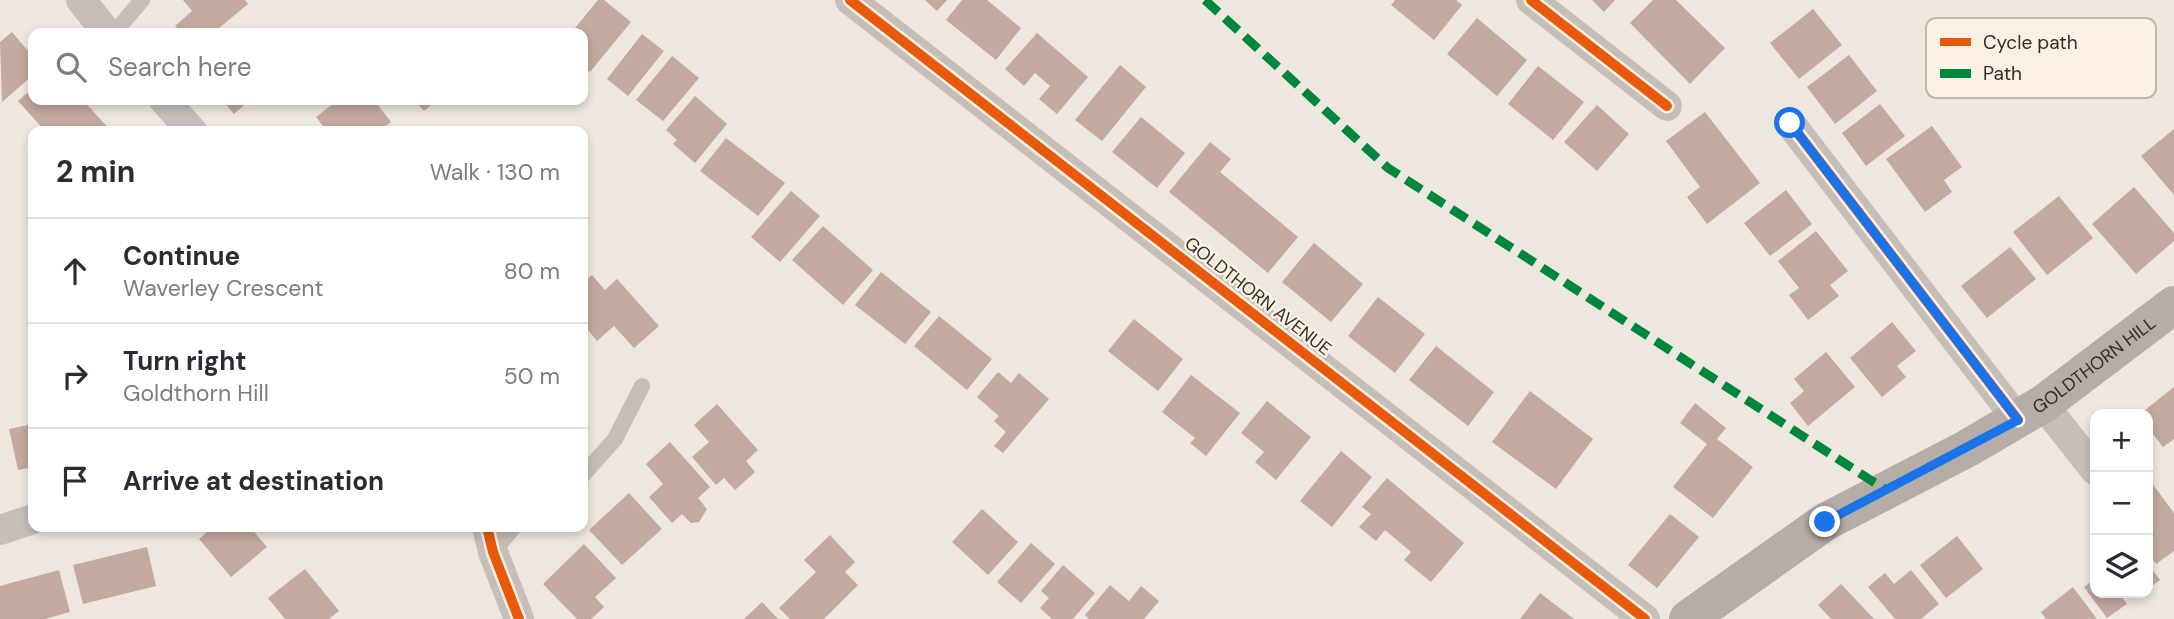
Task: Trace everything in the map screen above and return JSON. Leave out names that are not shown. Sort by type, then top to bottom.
[{"type":"main road","name":"GOLDTHORN HILL","points":[[1688,619],[1825,522],[2031,412],[2174,305]]},
{"type":"street","points":[[81,0],[103,28]]},
{"type":"street","name":"GOLDTHORN AVENUE","points":[[850,0],[1645,619]]},
{"type":"street","points":[[1531,0],[1667,106]]},
{"type":"street","points":[[169,105],[187,126]]},
{"type":"street","points":[[1790,123],[2031,412],[2090,465]]},
{"type":"street","points":[[0,530],[28,521]]},
{"type":"street","points":[[490,539],[519,619]]},
{"type":"lane","points":[[118,28],[142,0]]},
{"type":"lane","points":[[588,469],[615,439],[642,386]]},
{"type":"building","points":[[183,0],[245,0],[248,4],[219,28],[175,26],[192,11]]},
{"type":"building","points":[[598,0],[604,0],[631,22],[590,72],[588,28],[575,28]]},
{"type":"building","points":[[925,0],[947,0],[937,11]]},
{"type":"building","points":[[962,0],[987,0],[1021,28],[996,60],[946,20]]},
{"type":"building","points":[[1395,0],[1456,0],[1462,5],[1434,40],[1391,5]]},
{"type":"building","points":[[1592,0],[1615,0],[1604,12]]},
{"type":"building","points":[[1653,0],[1676,0],[1725,48],[1690,84],[1630,23]]},
{"type":"building","points":[[1813,9],[1842,45],[1799,79],[1770,43]]},
{"type":"building","points":[[1477,18],[1527,60],[1497,96],[1447,54]]},
{"type":"building","points":[[12,32],[28,51],[28,79],[2,102],[0,42]]},
{"type":"building","points":[[1037,33],[1088,77],[1057,114],[1039,99],[1050,86],[1035,73],[1024,86],[1005,69]]},
{"type":"building","points":[[642,34],[664,51],[628,96],[607,79]]},
{"type":"building","points":[[1849,55],[1877,91],[1835,124],[1807,87]]},
{"type":"building","points":[[672,56],[699,78],[663,121],[636,100]]},
{"type":"building","points":[[1120,65],[1146,87],[1102,141],[1075,120]]},
{"type":"building","points":[[1538,66],[1584,102],[1553,140],[1508,104]]},
{"type":"building","points":[[28,92],[28,105],[88,105],[106,126],[40,126],[18,101]]},
{"type":"building","points":[[695,96],[727,124],[695,163],[673,144],[677,140],[666,130]]},
{"type":"building","points":[[1880,104],[1905,136],[1866,166],[1842,133]]},
{"type":"building","points":[[226,105],[244,105],[234,114]]},
{"type":"building","points":[[332,105],[378,105],[391,122],[386,126],[323,126],[316,117]]},
{"type":"building","points":[[419,105],[431,105],[424,111]]},
{"type":"building","points":[[1597,105],[1629,134],[1597,171],[1564,142]]},
{"type":"building","points":[[1705,112],[1760,183],[1707,224],[1687,197],[1700,187],[1666,141]]},
{"type":"building","points":[[1141,117],[1185,153],[1157,188],[1112,152]]},
{"type":"building","points":[[1932,126],[1962,167],[1944,180],[1952,192],[1925,212],[1886,159]]},
{"type":"building","points":[[2174,129],[2174,195],[2141,156]]},
{"type":"building","points":[[726,138],[785,183],[758,216],[700,171]]},
{"type":"building","points":[[1210,142],[1231,159],[1220,172],[1298,237],[1268,273],[1169,192]]},
{"type":"building","points":[[2134,187],[2174,233],[2174,241],[2136,274],[2092,224]]},
{"type":"building","points":[[1786,190],[1812,224],[1770,256],[1744,223]]},
{"type":"building","points":[[791,191],[820,216],[780,262],[751,237]]},
{"type":"building","points":[[2059,196],[2093,238],[2047,275],[2013,232]]},
{"type":"building","points":[[823,226],[873,270],[843,305],[792,260]]},
{"type":"building","points":[[1816,231],[1848,271],[1830,285],[1839,296],[1808,320],[1789,295],[1799,288],[1778,261]]},
{"type":"building","points":[[1314,243],[1363,284],[1331,322],[1282,282]]},
{"type":"building","points":[[2010,247],[2036,279],[1987,318],[1961,286]]},
{"type":"building","points":[[881,272],[931,312],[905,344],[855,305]]},
{"type":"building","points":[[592,275],[605,290],[617,279],[659,326],[634,348],[614,326],[597,341],[588,330],[588,278]]},
{"type":"building","points":[[1378,297],[1425,334],[1395,373],[1348,336]]},
{"type":"building","points":[[939,316],[992,359],[967,390],[914,346]]},
{"type":"building","points":[[1134,319],[1183,359],[1158,391],[1108,351]]},
{"type":"building","points":[[1892,322],[1916,351],[1897,366],[1906,377],[1882,397],[1850,358]]},
{"type":"building","points":[[1436,346],[1494,392],[1468,426],[1409,380]]},
{"type":"building","points":[[1826,352],[1855,387],[1808,426],[1790,403],[1804,391],[1794,379]]},
{"type":"building","points":[[998,372],[1011,383],[1019,373],[1049,399],[1003,453],[994,446],[1006,432],[994,421],[999,416],[977,397]]},
{"type":"building","points":[[1191,375],[1240,413],[1206,456],[1190,443],[1195,438],[1162,412]]},
{"type":"building","points":[[2174,387],[2174,439],[2163,447],[2153,434],[2153,409],[2146,409]]},
{"type":"building","points":[[1530,391],[1593,439],[1556,489],[1492,442]]},
{"type":"building","points":[[1267,401],[1311,437],[1276,480],[1255,462],[1264,452],[1241,433]]},
{"type":"building","points":[[1695,403],[1726,428],[1717,439],[1753,467],[1713,518],[1673,487],[1707,444],[1680,423]]},
{"type":"building","points":[[717,404],[758,450],[746,461],[755,472],[735,490],[724,478],[716,485],[692,457],[709,442],[694,425]]},
{"type":"building","points":[[28,425],[28,468],[18,470],[9,429]]},
{"type":"building","points":[[670,442],[710,487],[698,498],[707,509],[699,522],[691,523],[682,514],[672,523],[649,497],[663,484],[646,464]]},
{"type":"building","points":[[1341,451],[1372,477],[1332,527],[1300,501]]},
{"type":"building","points":[[1387,478],[1464,543],[1431,582],[1404,560],[1411,552],[1385,530],[1376,541],[1359,527],[1371,514],[1362,507]]},
{"type":"building","points":[[2153,485],[2174,513],[2174,551],[2156,564],[2153,560]]},
{"type":"building","points":[[629,493],[662,529],[622,565],[589,530]]},
{"type":"building","points":[[982,509],[1018,542],[988,575],[952,542]]},
{"type":"building","points":[[1670,514],[1699,537],[1657,588],[1628,565]]},
{"type":"building","points":[[207,532],[254,532],[267,547],[231,577],[199,539]]},
{"type":"building","points":[[830,535],[855,562],[845,572],[858,585],[824,619],[790,619],[779,608],[816,572],[804,560]]},
{"type":"building","points":[[1957,536],[1983,569],[1946,598],[1920,565]]},
{"type":"building","points":[[1031,543],[1055,564],[1021,603],[997,582]]},
{"type":"building","points":[[584,544],[616,578],[595,597],[604,607],[591,619],[577,619],[543,584]]},
{"type":"building","points":[[147,547],[156,586],[83,604],[73,565]]},
{"type":"building","points":[[1063,565],[1095,593],[1073,619],[1052,619],[1040,608],[1049,598],[1041,591]]},
{"type":"building","points":[[305,569],[339,611],[329,619],[285,619],[268,598]]},
{"type":"building","points":[[59,570],[70,612],[45,619],[0,619],[0,586]]},
{"type":"building","points":[[1911,570],[1939,604],[1921,619],[1895,619],[1868,587],[1885,573],[1894,584]]},
{"type":"building","points":[[2153,571],[2160,580],[2153,585]]},
{"type":"building","points":[[2090,583],[2090,595],[2084,587]]},
{"type":"building","points":[[1841,584],[1874,619],[1831,619],[1818,605]]},
{"type":"building","points":[[1110,585],[1129,601],[1141,586],[1159,601],[1144,619],[1089,619],[1085,615]]},
{"type":"building","points":[[2073,587],[2097,619],[2046,619],[2041,612]]},
{"type":"building","points":[[1540,593],[1574,619],[1520,619]]},
{"type":"building","points":[[2092,598],[2123,598],[2127,604],[2107,618]]},
{"type":"building","points":[[762,602],[778,619],[744,619]]},
{"type":"marked path","points":[[1205,0],[1388,168],[1886,490]]},
{"type":"cycle path","points":[[850,0],[1645,619]]},
{"type":"cycle path","points":[[1531,0],[1667,106]]},
{"type":"cycle path","points":[[1790,123],[2018,420]]},
{"type":"cycle path","points":[[488,532],[493,552],[519,619]]},
{"type":"route","points":[[1790,123],[2018,420],[1825,522]]}]
